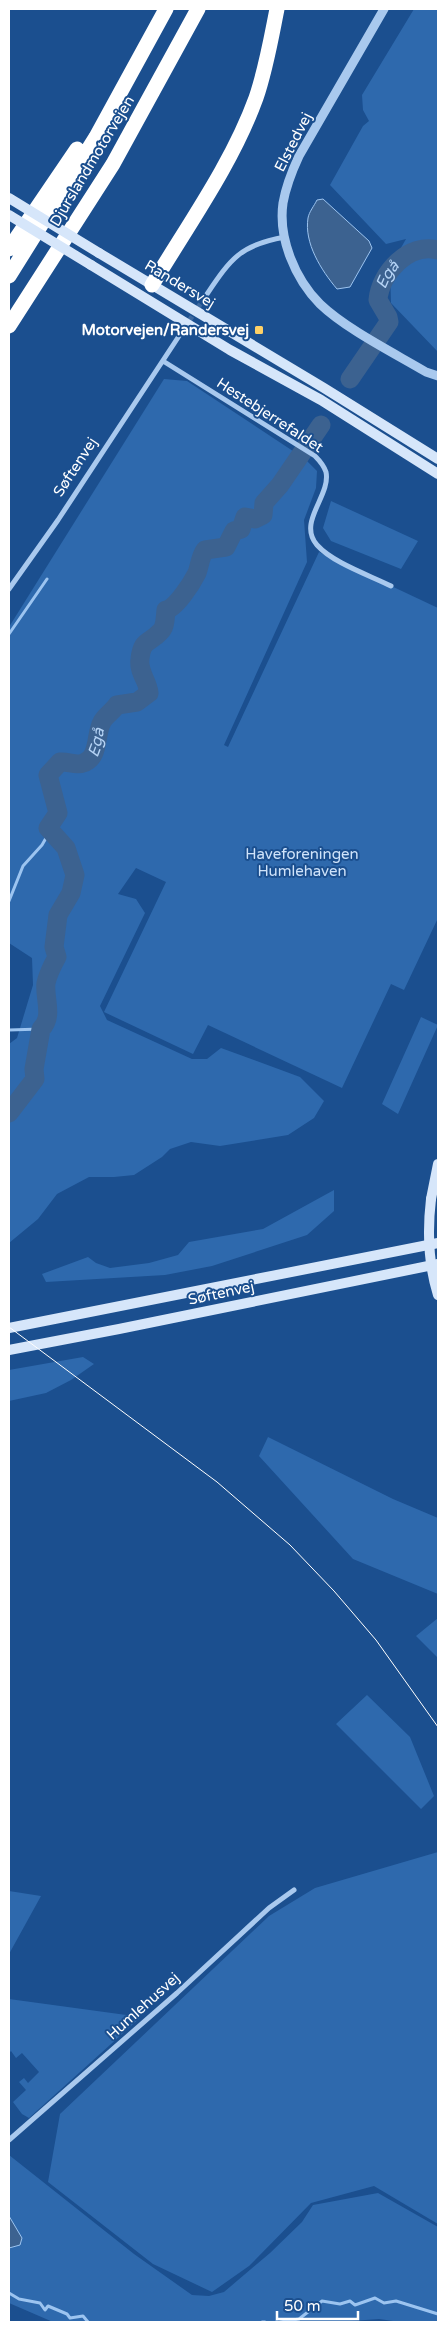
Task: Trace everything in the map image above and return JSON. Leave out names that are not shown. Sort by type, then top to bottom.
[{"type":"highway","name":"Djurslandmotorvejen","points":[[9,276],[96,137],[166,9]]},
{"type":"highway","name":"Djurslandmotorvejen","points":[[9,326],[113,164],[198,9]]},
{"type":"highway","points":[[148,291],[236,142],[256,98],[269,53],[277,9]]},
{"type":"highway","points":[[9,249],[157,26]]},
{"type":"main road","name":"Randersvej","points":[[9,198],[99,253],[230,350],[321,400],[438,474]]},
{"type":"main road","name":"Randersvej","points":[[9,215],[91,265],[148,291],[438,459]]},
{"type":"main road","points":[[438,1164],[431,1199],[428,1249],[431,1273],[438,1295]]},
{"type":"main road","name":"Søftenvej","points":[[9,1328],[438,1243]]},
{"type":"main road","name":"Søftenvej","points":[[9,1350],[129,1328],[438,1264]]},
{"type":"street","name":"Elstedvej","points":[[384,9],[304,148],[288,180],[283,203],[285,236],[294,267],[315,298],[332,313],[381,345],[426,372],[438,376]]},
{"type":"street","points":[[205,297],[234,257],[260,242],[285,236]]},
{"type":"street","points":[[163,361],[181,333]]},
{"type":"street","name":"Hestebjerrefaldet","points":[[163,361],[315,456],[326,472],[325,485],[314,511],[311,533],[316,544],[327,555],[392,586]]},
{"type":"street","name":"Søftenvej","points":[[9,589],[56,523],[163,361]]},
{"type":"street","name":"Humlehusvej","points":[[9,2140],[157,2011],[269,1908],[294,1890]]},
{"type":"green space","points":[[414,9],[438,9],[438,352],[391,303],[390,267],[406,239],[386,244],[330,185],[363,126],[369,121],[363,110],[362,95]]},
{"type":"green space","name":"Haveforeningen Humlehaven","points":[[164,379],[187,381],[305,459],[317,471],[316,488],[304,520],[307,562],[224,745],[228,747],[319,552],[438,608],[438,918],[404,990],[391,984],[342,1088],[208,1025],[193,1054],[104,1012],[166,882],[136,868],[118,894],[136,899],[145,913],[100,1006],[107,1020],[192,1059],[207,1059],[221,1048],[300,1077],[324,1101],[314,1118],[288,1135],[220,1146],[191,1142],[170,1149],[162,1157],[134,1175],[89,1177],[57,1194],[38,1219],[9,1243],[9,1044],[17,1038],[33,985],[32,958],[9,943],[9,627]]},
{"type":"green space","points":[[331,501],[418,541],[401,569],[331,541],[323,528]]},
{"type":"green space","points":[[421,1017],[438,1025],[398,1114],[382,1104]]},
{"type":"green space","points":[[334,1190],[334,1211],[307,1235],[212,1266],[165,1275],[46,1282],[42,1274],[88,1257],[96,1263],[110,1268],[149,1263],[178,1255],[189,1242],[263,1229]]},
{"type":"green space","points":[[83,1357],[94,1364],[71,1380],[46,1393],[9,1401],[9,1370]]},
{"type":"green space","points":[[268,1437],[393,1499],[438,1518],[438,1594],[353,1559],[259,1456]]},
{"type":"green space","points":[[438,1618],[438,1658],[416,1636]]},
{"type":"green space","points":[[367,1695],[410,1737],[434,1796],[421,1809],[336,1724]]},
{"type":"green space","points":[[438,1852],[438,2224],[374,2186],[311,2203],[249,2266],[212,2292],[153,2264],[48,2182],[60,2114],[269,1916],[315,1888]]},
{"type":"green space","points":[[9,1891],[41,1896],[9,1954]]},
{"type":"green space","points":[[9,1999],[141,2017],[29,2118],[22,2114],[13,2102],[26,2090],[19,2082],[24,2078],[28,2083],[39,2072],[22,2053],[16,2058],[11,2051],[9,2053]]},
{"type":"green space","points":[[9,2155],[134,2254],[192,2295],[209,2296],[224,2292],[270,2253],[302,2222],[313,2205],[378,2193],[438,2227],[438,2322],[400,2322],[379,2319],[338,2322],[53,2322],[9,2303]]},
{"type":"shaded area","points":[[323,199],[369,241],[372,248],[350,287],[337,289],[320,265],[311,246],[307,227],[310,211],[317,200]]},
{"type":"shaded area","points":[[9,2216],[22,2238],[20,2245],[9,2248]]},
{"type":"waterway","name":"Egå","points":[[350,379],[389,322],[378,300],[380,290],[390,270],[407,255],[427,249],[438,250]]},
{"type":"waterway","name":"Egå","points":[[9,1113],[35,1079],[34,1069],[41,1029],[45,1024],[48,1013],[46,983],[57,957],[54,947],[58,915],[71,893],[75,875],[66,848],[48,828],[58,813],[48,775],[60,762],[78,764],[88,760],[95,751],[100,727],[105,718],[117,705],[137,702],[149,693],[140,668],[142,648],[162,630],[166,610],[179,600],[191,583],[197,573],[205,550],[226,547],[234,531],[241,529],[245,517],[255,519],[263,515],[264,503],[280,485],[321,425]]},
{"type":"waterway","points":[[9,634],[47,579]]},
{"type":"waterway","points":[[9,901],[23,866],[42,845],[50,831]]},
{"type":"waterway","points":[[9,1030],[41,1029]]},
{"type":"waterway","points":[[9,2293],[19,2299],[40,2303],[45,2310],[48,2306],[67,2314],[70,2318],[83,2316],[88,2322]]},
{"type":"waterway","points":[[280,2322],[299,2319],[322,2301],[340,2304],[350,2301],[355,2305],[375,2298],[384,2303],[396,2301],[438,2314]]},
{"type":"tunnel","points":[[181,333],[205,297]]},
{"type":"tram line","points":[[9,1327],[217,1482],[290,1545],[334,1591],[376,1640],[438,1727]]},
{"type":"place","name":"Motorvejen/Randersvej","points":[[259,330]]}]
